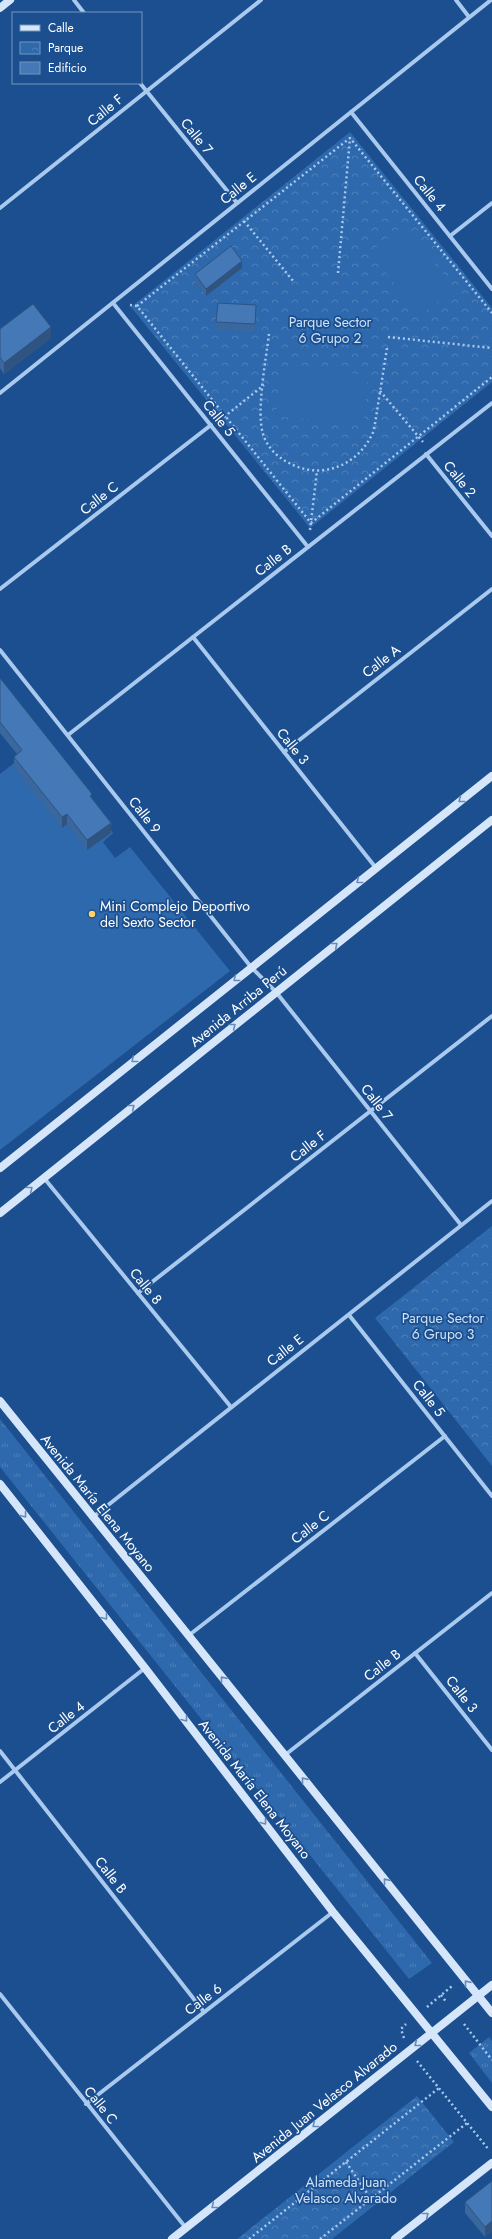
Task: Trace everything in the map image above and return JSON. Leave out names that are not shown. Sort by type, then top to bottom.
[{"type":"street","points":[[0,8],[10,0]]},
{"type":"street","points":[[74,0],[83,12]]},
{"type":"street","name":"Calle F","points":[[0,208],[261,0]]},
{"type":"street","points":[[456,0],[469,17]]},
{"type":"street","name":"Calle E","points":[[0,393],[490,0]]},
{"type":"street","name":"Calle 7","points":[[141,84],[236,204]]},
{"type":"street","name":"Calle 4","points":[[351,112],[492,288]]},
{"type":"street","points":[[450,236],[492,203]]},
{"type":"street","name":"Calle 5","points":[[113,303],[308,547]]},
{"type":"street","name":"Calle B","points":[[68,735],[492,403]]},
{"type":"street","name":"Calle C","points":[[0,589],[212,426]]},
{"type":"street","name":"Calle 2","points":[[428,453],[492,536]]},
{"type":"street","name":"Calle A","points":[[284,752],[492,589]]},
{"type":"street","name":"Calle 3","points":[[193,637],[376,868]]},
{"type":"street","name":"Calle 9","points":[[0,650],[251,967],[276,992]]},
{"type":"street","name":"Avenida Arriba Perú","points":[[0,1168],[492,776]]},
{"type":"street","name":"Avenida Arriba Perú","points":[[0,1213],[492,820]]},
{"type":"street","name":"Calle 7","points":[[276,992],[461,1225]]},
{"type":"street","name":"Calle F","points":[[138,1293],[492,1016]]},
{"type":"street","name":"Calle 8","points":[[44,1178],[231,1407]]},
{"type":"street","name":"Calle E","points":[[93,1517],[492,1201]]},
{"type":"street","name":"Calle 5","points":[[349,1315],[492,1496]]},
{"type":"street","name":"Avenida María Elena Moyano","points":[[0,1401],[492,2013]]},
{"type":"street","name":"Calle C","points":[[188,1636],[445,1436]]},
{"type":"street","name":"Avenida María Elena Moyano","points":[[0,1484],[145,1668],[333,1912],[492,2107]]},
{"type":"street","name":"Calle B","points":[[285,1756],[492,1593]]},
{"type":"street","name":"Calle 3","points":[[416,1653],[492,1750]]},
{"type":"street","name":"Calle 4","points":[[0,1782],[145,1668]]},
{"type":"street","name":"Calle B","points":[[0,1751],[204,2012]]},
{"type":"street","name":"Calle 6","points":[[86,2104],[204,2012],[307,1935],[333,1912]]},
{"type":"street","name":"Avenida Juan Velasco Alvarado","points":[[172,2239],[492,1985]]},
{"type":"street","name":"Calle C","points":[[0,1994],[186,2228]]},
{"type":"street","points":[[395,2239],[492,2163]]},
{"type":"path","points":[[338,273],[350,138],[355,116]]},
{"type":"path","points":[[311,523],[137,306],[350,138]]},
{"type":"path","points":[[350,138],[492,313]]},
{"type":"path","points":[[244,221],[294,282]]},
{"type":"path","points":[[269,334],[261,425],[268,443],[281,459],[302,469],[316,471],[329,470],[340,466],[364,449],[374,430],[387,348]]},
{"type":"path","points":[[388,337],[492,348]]},
{"type":"path","points":[[311,523],[492,377]]},
{"type":"path","points":[[212,426],[264,384]]},
{"type":"path","points":[[380,390],[418,437],[428,453]]},
{"type":"path","points":[[308,547],[316,471]]},
{"type":"path","points":[[463,1977],[401,2029],[408,2051],[492,2154]]},
{"type":"path","points":[[441,1995],[492,2060]]},
{"type":"path","points":[[249,2239],[439,2088]]},
{"type":"path","points":[[320,2239],[467,2123]]},
{"type":"path","points":[[346,2162],[371,2199]]},
{"type":"green space","name":"Parque Sector 6 Grupo 2","points":[[350,132],[492,308],[492,382],[310,528],[131,307]]},
{"type":"green space","points":[[405,225],[454,289],[419,316],[370,252]]},
{"type":"green space","points":[[281,366],[368,375],[363,425],[276,416]]},
{"type":"green space","name":"Mini Complejo Deportivo del Sexto Sector","points":[[45,739],[112,824],[109,827],[113,833],[103,842],[115,858],[130,847],[230,971],[0,1150],[0,774]]},
{"type":"green space","name":"Parque Sector 6 Grupo 3","points":[[492,1226],[492,1466],[375,1318]]},
{"type":"green space","points":[[0,1419],[432,1963],[409,1979],[0,1467]]},
{"type":"green space","points":[[489,2037],[492,2041],[492,2083],[469,2053]]},
{"type":"green space","name":"Alameda Juan Velasco Alvarado","points":[[417,2096],[454,2142],[332,2239],[237,2239]]},
{"type":"building","points":[[231,246],[242,261],[206,289],[195,274]]},
{"type":"building","points":[[218,303],[256,305],[255,324],[216,322]]},
{"type":"building","points":[[33,304],[51,327],[4,363],[0,357],[0,329]]},
{"type":"building","points":[[0,678],[92,794],[90,796],[111,823],[87,840],[67,814],[62,817],[14,757],[22,750],[0,722]]},
{"type":"building","points":[[492,2181],[492,2221],[485,2227],[465,2202]]},
{"type":"place","name":"Mini Complejo Deportivo del Sexto Sector","points":[[92,914]]}]
